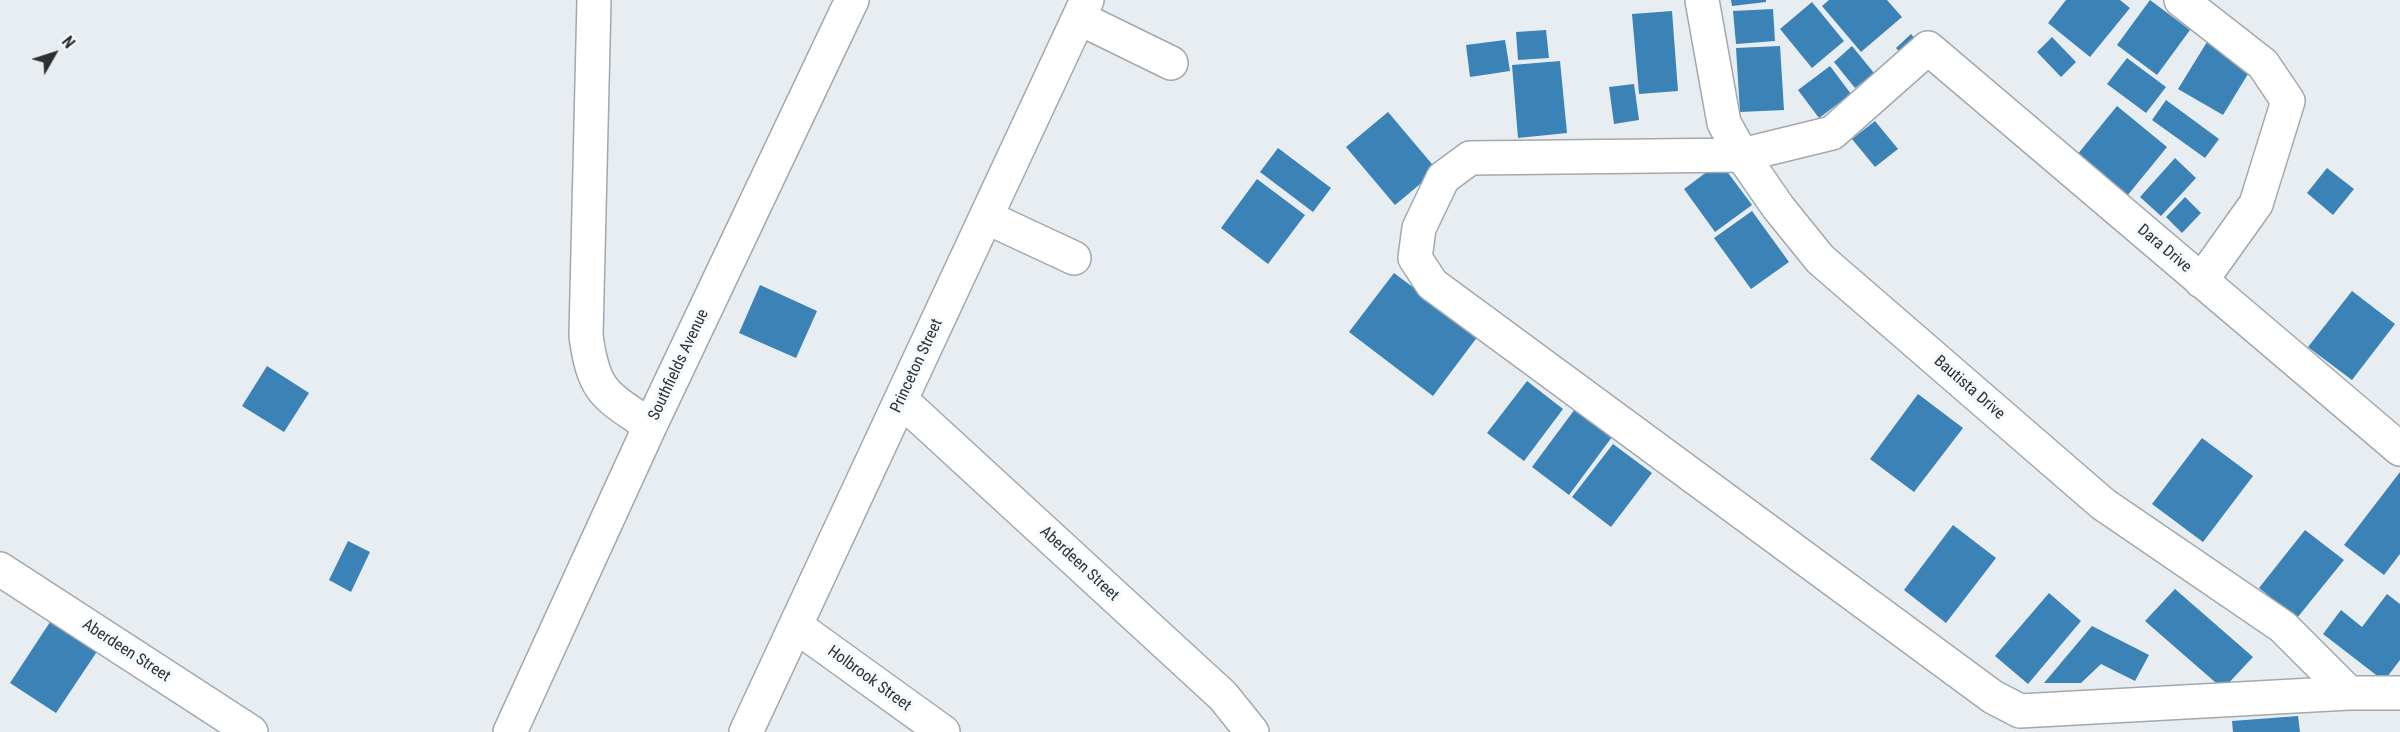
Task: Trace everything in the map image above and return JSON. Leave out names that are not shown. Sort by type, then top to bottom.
[{"type":"street","points":[[594,0],[586,336],[590,367],[603,392],[650,426]]},
{"type":"street","name":"Southfields Avenue","points":[[510,732],[650,426],[852,0]]},
{"type":"street","name":"Bautista Drive","points":[[1702,0],[1724,123],[1742,155],[1778,207],[1820,258],[2103,504],[2283,627],[2349,693]]},
{"type":"street","points":[[2181,0],[2263,64],[2289,101],[2256,204],[2201,281]]},
{"type":"street","points":[[1083,9],[1171,63]]},
{"type":"street","name":"Princeton Street","points":[[746,732],[1083,9]]},
{"type":"street","name":"Dara Drive","points":[[1742,155],[1832,133],[1928,48],[2400,449]]},
{"type":"street","points":[[1742,155],[1470,158],[1443,178],[1419,228],[1415,258],[1432,284],[1994,697],[2020,711],[2349,693],[2400,693]]},
{"type":"street","points":[[986,218],[1074,258]]},
{"type":"street","name":"Aberdeen Street","points":[[901,400],[1223,696],[1252,732]]},
{"type":"street","name":"Aberdeen Street","points":[[0,569],[251,732]]},
{"type":"street","name":"Holbrook Street","points":[[796,626],[943,732]]},
{"type":"building","points":[[1731,0],[1766,0],[1766,2],[1732,6]]},
{"type":"building","points":[[1829,0],[1887,0],[1902,17],[1861,52],[1822,6]]},
{"type":"building","points":[[2066,0],[2120,0],[2130,8],[2090,57],[2048,23]]},
{"type":"building","points":[[2150,0],[2190,30],[2157,75],[2117,45]]},
{"type":"building","points":[[1812,2],[1844,41],[1812,68],[1780,29]]},
{"type":"building","points":[[1773,9],[1775,41],[1736,44],[1733,11]]},
{"type":"building","points":[[1672,11],[1678,91],[1639,94],[1632,14]]},
{"type":"building","points":[[1546,30],[1549,58],[1518,60],[1516,32]]},
{"type":"building","points":[[1911,34],[1921,46],[1906,60],[1896,48]]},
{"type":"building","points":[[2052,37],[2076,62],[2061,77],[2037,52]]},
{"type":"building","points":[[1505,40],[1510,71],[1470,77],[1466,45]]},
{"type":"building","points":[[2207,42],[2251,69],[2223,115],[2178,89]]},
{"type":"building","points":[[1780,46],[1784,110],[1740,112],[1736,48]]},
{"type":"building","points":[[1852,46],[1874,73],[1855,88],[1834,62]]},
{"type":"building","points":[[2127,58],[2166,87],[2146,113],[2107,84]]},
{"type":"building","points":[[1560,61],[1567,133],[1518,138],[1512,65]]},
{"type":"building","points":[[1830,66],[1851,94],[1819,118],[1798,90]]},
{"type":"building","points":[[1634,84],[1639,120],[1614,124],[1609,87]]},
{"type":"building","points":[[2166,100],[2219,139],[2205,158],[2152,120]]},
{"type":"building","points":[[2117,106],[2167,147],[2127,196],[2077,155]]},
{"type":"building","points":[[1388,112],[1437,170],[1395,205],[1346,147]]},
{"type":"building","points":[[1875,121],[1898,149],[1875,167],[1852,139]]},
{"type":"building","points":[[1278,148],[1331,188],[1313,212],[1260,172]]},
{"type":"building","points":[[2175,158],[2196,178],[2161,216],[2140,197]]},
{"type":"building","points":[[1720,162],[1752,205],[1715,232],[1684,189]]},
{"type":"building","points":[[2327,168],[2354,189],[2333,215],[2307,193]]},
{"type":"building","points":[[1257,179],[1305,215],[1268,264],[1221,228]]},
{"type":"building","points":[[2185,197],[2201,213],[2182,233],[2166,217]]},
{"type":"building","points":[[1752,211],[1789,262],[1751,289],[1714,238]]},
{"type":"building","points":[[1394,273],[1478,336],[1433,396],[1349,332]]},
{"type":"building","points":[[760,285],[817,311],[796,358],[739,333]]},
{"type":"building","points":[[2352,291],[2395,324],[2352,380],[2308,347]]},
{"type":"building","points":[[267,366],[309,393],[284,432],[242,406]]},
{"type":"building","points":[[1527,381],[1563,409],[1524,461],[1487,433]]},
{"type":"building","points":[[1918,394],[1963,428],[1914,492],[1870,459]]},
{"type":"building","points":[[1575,409],[1612,437],[1569,495],[1532,467]]},
{"type":"building","points":[[2202,438],[2253,476],[2203,542],[2152,504]]},
{"type":"building","points":[[1613,444],[1652,473],[1611,527],[1572,497]]},
{"type":"building","points":[[2400,472],[2400,554],[2384,575],[2344,545]]},
{"type":"building","points":[[1953,525],[1996,558],[1946,623],[1904,590]]},
{"type":"building","points":[[2305,530],[2344,560],[2297,618],[2259,588]]},
{"type":"building","points":[[348,541],[370,552],[351,592],[329,580]]},
{"type":"building","points":[[2175,589],[2253,657],[2223,689],[2145,621]]},
{"type":"building","points":[[2049,593],[2081,621],[2028,684],[1995,656]]},
{"type":"building","points":[[2387,594],[2400,604],[2400,660],[2384,681],[2323,634],[2341,610],[2362,627]]},
{"type":"building","points":[[52,619],[98,650],[56,713],[10,683]]},
{"type":"building","points":[[2092,626],[2149,655],[2135,681],[2101,664],[2081,683],[2044,683]]},
{"type":"building","points":[[2298,716],[2300,732],[2233,732],[2232,721]]}]
